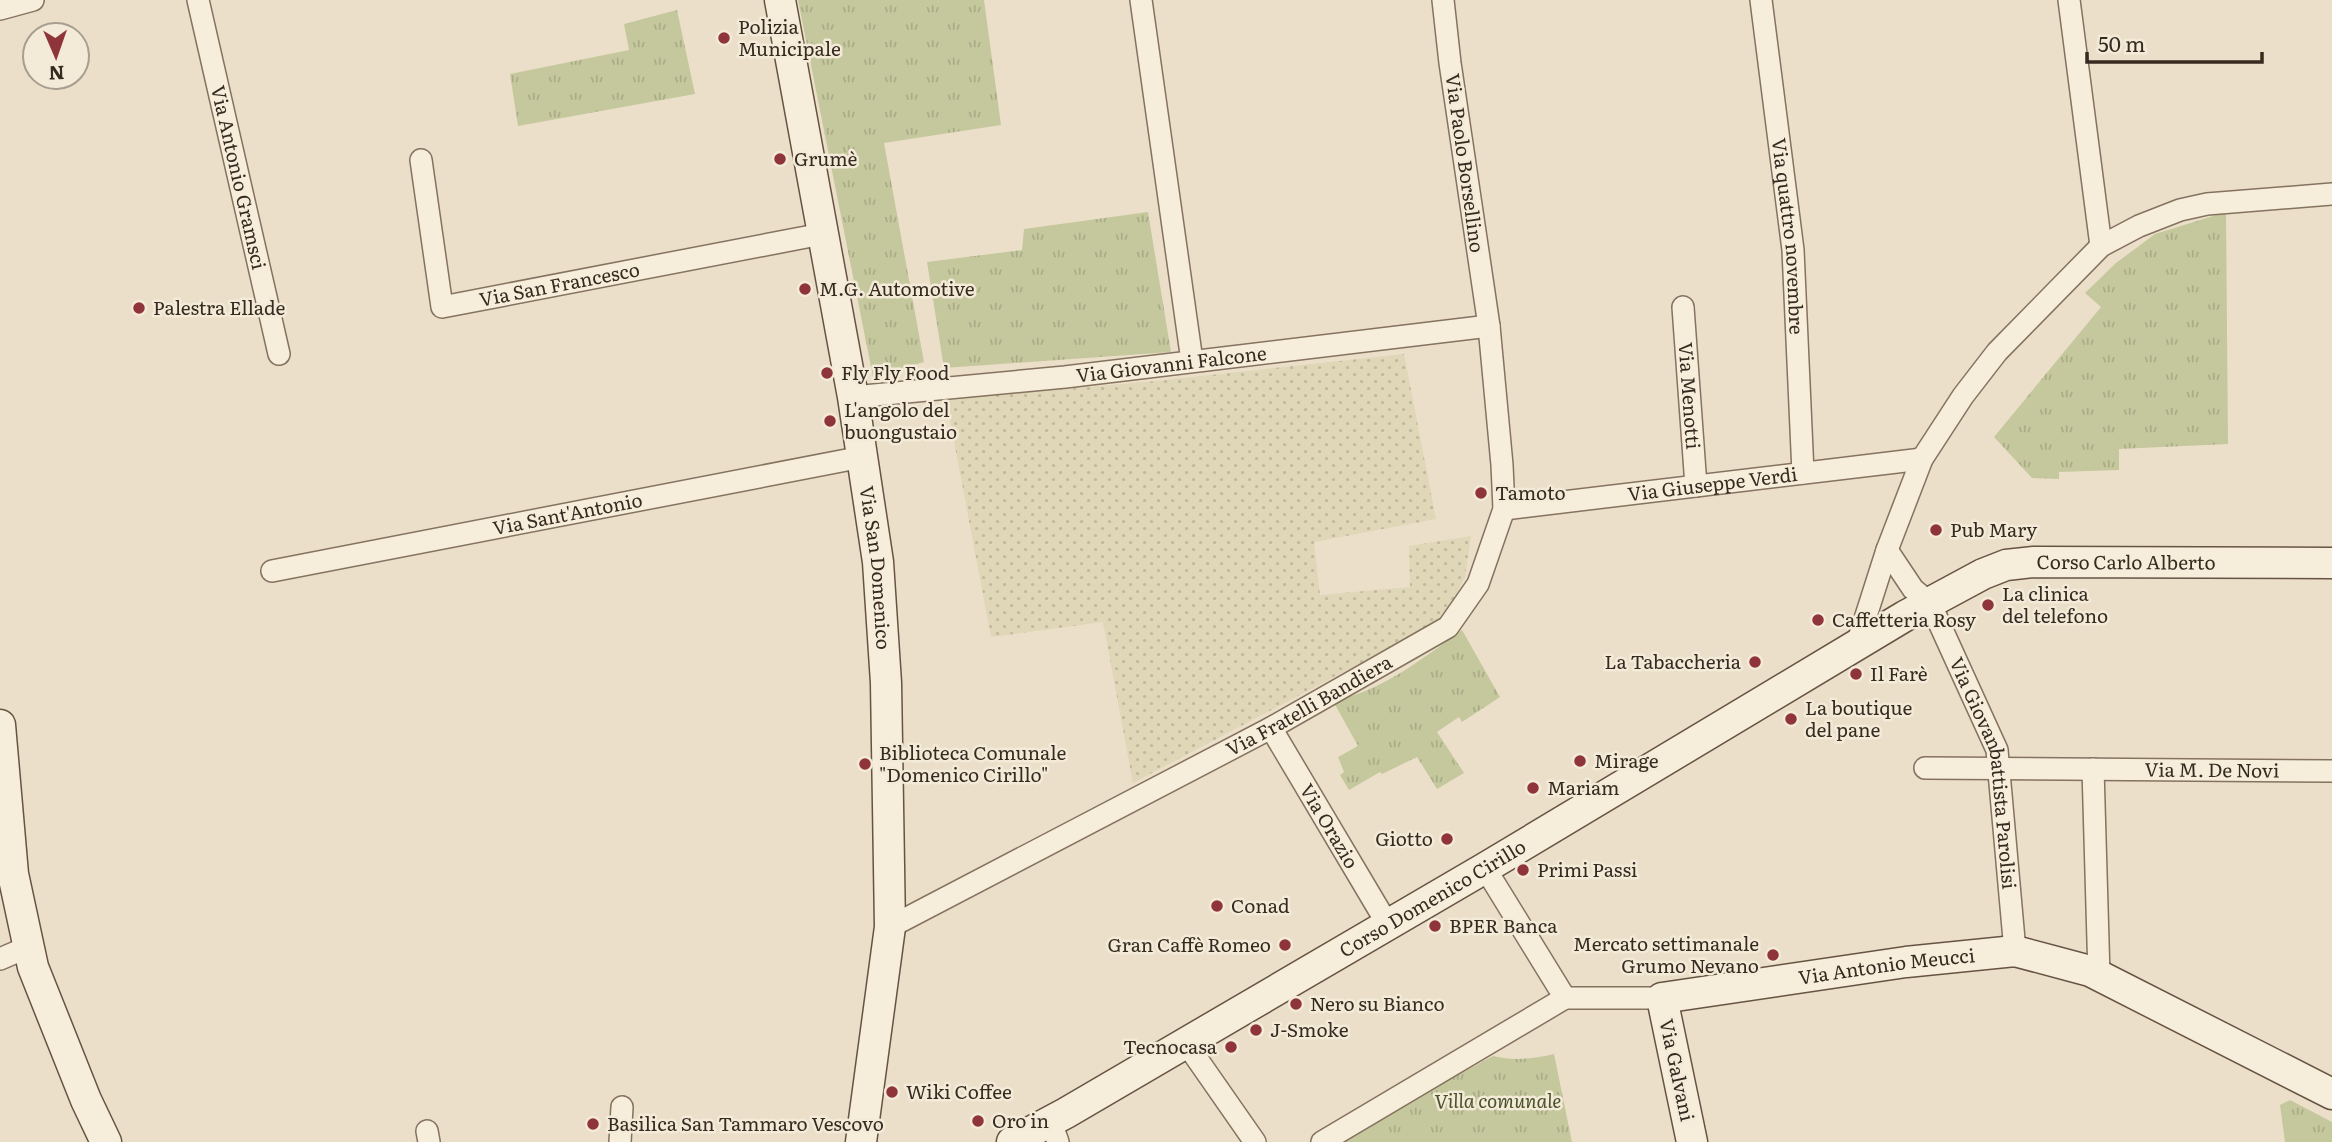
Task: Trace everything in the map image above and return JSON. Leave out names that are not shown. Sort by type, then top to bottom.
[{"type":"street","points":[[0,9],[33,0]]},
{"type":"street","name":"Via Antonio Gramsci","points":[[198,0],[279,354]]},
{"type":"street","name":"Via San Domenico","points":[[780,0],[853,397],[877,562],[886,683],[890,927],[861,1142]]},
{"type":"street","points":[[1140,0],[1192,361]]},
{"type":"street","name":"Via Paolo Borsellino","points":[[1443,0],[1489,326]]},
{"type":"street","name":"Via quattro novembre","points":[[1761,0],[1793,250],[1803,473]]},
{"type":"street","points":[[2069,0],[2101,246]]},
{"type":"street","name":"Via San Francesco","points":[[421,160],[443,307],[822,234]]},
{"type":"street","points":[[1853,647],[1922,458],[1963,396],[1997,352],[2101,246],[2180,209],[2207,204],[2332,194]]},
{"type":"street","name":"Via Menotti","points":[[1683,307],[1696,486]]},
{"type":"street","name":"Via Giovanni Falcone","points":[[853,397],[1065,377],[1489,326]]},
{"type":"street","name":"Via Fratelli Bandiera","points":[[890,927],[1270,728],[1448,626],[1478,584],[1503,509],[1502,466],[1489,326]]},
{"type":"street","name":"Via Sant'Antonio","points":[[272,570],[862,457]]},
{"type":"street","name":"Via Giuseppe Verdi","points":[[1503,509],[1922,458]]},
{"type":"street","points":[[1888,550],[1913,589],[1930,603]]},
{"type":"street","name":"Corso Carlo Alberto","points":[[1853,647],[1983,574],[2006,565],[2034,562],[2332,563]]},
{"type":"street","name":"Via Giovanbattista Parolisi","points":[[1930,603],[1997,750],[2015,951]]},
{"type":"street","name":"Corso Domenico Cirillo","points":[[1012,1142],[1054,1132],[1186,1043],[1485,868],[1853,647]]},
{"type":"street","points":[[0,725],[6,877],[33,967],[86,1100],[106,1142]]},
{"type":"street","name":"Via Orazio","points":[[1270,728],[1388,925]]},
{"type":"street","points":[[1926,768],[1998,768]]},
{"type":"street","name":"Via M. De Novi","points":[[1998,768],[2332,771]]},
{"type":"street","points":[[2093,769],[2099,976]]},
{"type":"street","points":[[1322,1142],[1565,998],[1485,868]]},
{"type":"street","points":[[0,959],[28,947]]},
{"type":"street","name":"Via Antonio Meucci","points":[[1565,998],[1662,998],[1906,962],[2015,951],[2090,971],[2332,1094]]},
{"type":"street","name":"Via Galvani","points":[[1662,998],[1692,1142]]},
{"type":"street","points":[[1186,1043],[1255,1142]]},
{"type":"street","points":[[620,1142],[622,1107]]},
{"type":"shaded area","points":[[1404,354],[1436,519],[1314,542],[1320,595],[1410,587],[1409,546],[1471,536],[1465,577],[1444,619],[1133,783],[1103,622],[991,637],[946,399],[1146,382]]},
{"type":"green space","points":[[798,0],[984,0],[1001,125],[884,143],[924,362],[873,377]]},
{"type":"green space","points":[[677,10],[695,94],[518,126],[510,74],[629,50],[624,24]]},
{"type":"green space","points":[[1148,212],[1171,352],[944,368],[927,262],[1022,250],[1024,229]]},
{"type":"green space","points":[[2226,212],[2228,444],[2119,449],[2119,470],[2059,472],[2059,479],[2032,478],[1994,437],[2101,307],[2085,293],[2116,263],[2155,234]]},
{"type":"green space","points":[[1462,630],[1500,697],[1462,722],[1459,717],[1437,732],[1464,773],[1437,789],[1417,757],[1382,774],[1380,772],[1349,790],[1340,775],[1344,772],[1338,757],[1358,746],[1333,701],[1385,682],[1417,663]]},
{"type":"green space","name":"Villa comunale","points":[[1554,1054],[1572,1142],[1334,1142],[1493,1056],[1524,1059]]},
{"type":"green space","points":[[2290,1100],[2332,1122],[2332,1142],[2285,1142],[2280,1105]]},
{"type":"place","name":"Polizia Municipale","points":[[724,38]]},
{"type":"place","name":"Grumè","points":[[780,159]]},
{"type":"place","name":"M.G. Automotive","points":[[805,289]]},
{"type":"place","name":"Palestra Ellade","points":[[139,308]]},
{"type":"place","name":"Fly Fly Food","points":[[827,373]]},
{"type":"place","name":"L'angolo del buongustaio","points":[[830,421]]},
{"type":"place","name":"Tamoto","points":[[1481,493]]},
{"type":"place","name":"Pub Mary","points":[[1936,530]]},
{"type":"place","name":"La clinica del telefono","points":[[1988,605]]},
{"type":"place","name":"Caffetteria Rosy","points":[[1818,620]]},
{"type":"place","name":"La Tabaccheria","points":[[1755,662]]},
{"type":"place","name":"Il Farè","points":[[1856,674]]},
{"type":"place","name":"La boutique del pane","points":[[1791,719]]},
{"type":"place","name":"Mirage","points":[[1580,761]]},
{"type":"place","name":"Biblioteca Comunale \"Domenico Cirillo\"","points":[[865,764]]},
{"type":"place","name":"Mariam","points":[[1533,788]]},
{"type":"place","name":"Giotto","points":[[1447,839]]},
{"type":"place","name":"Primi Passi","points":[[1523,870]]},
{"type":"place","name":"Conad","points":[[1217,906]]},
{"type":"place","name":"BPER Banca","points":[[1435,926]]},
{"type":"place","name":"Gran Caffè Romeo","points":[[1285,945]]},
{"type":"place","name":"Mercato settimanale Grumo Nevano","points":[[1773,955]]},
{"type":"place","name":"Nero su Bianco","points":[[1296,1004]]},
{"type":"place","name":"J-Smoke","points":[[1256,1030]]},
{"type":"place","name":"Tecnocasa","points":[[1231,1047]]},
{"type":"place","name":"Wiki Coffee","points":[[892,1092]]},
{"type":"place","name":"Oro in","points":[[978,1121]]},
{"type":"place","name":"Basilica San Tammaro Vescovo","points":[[593,1124]]}]
